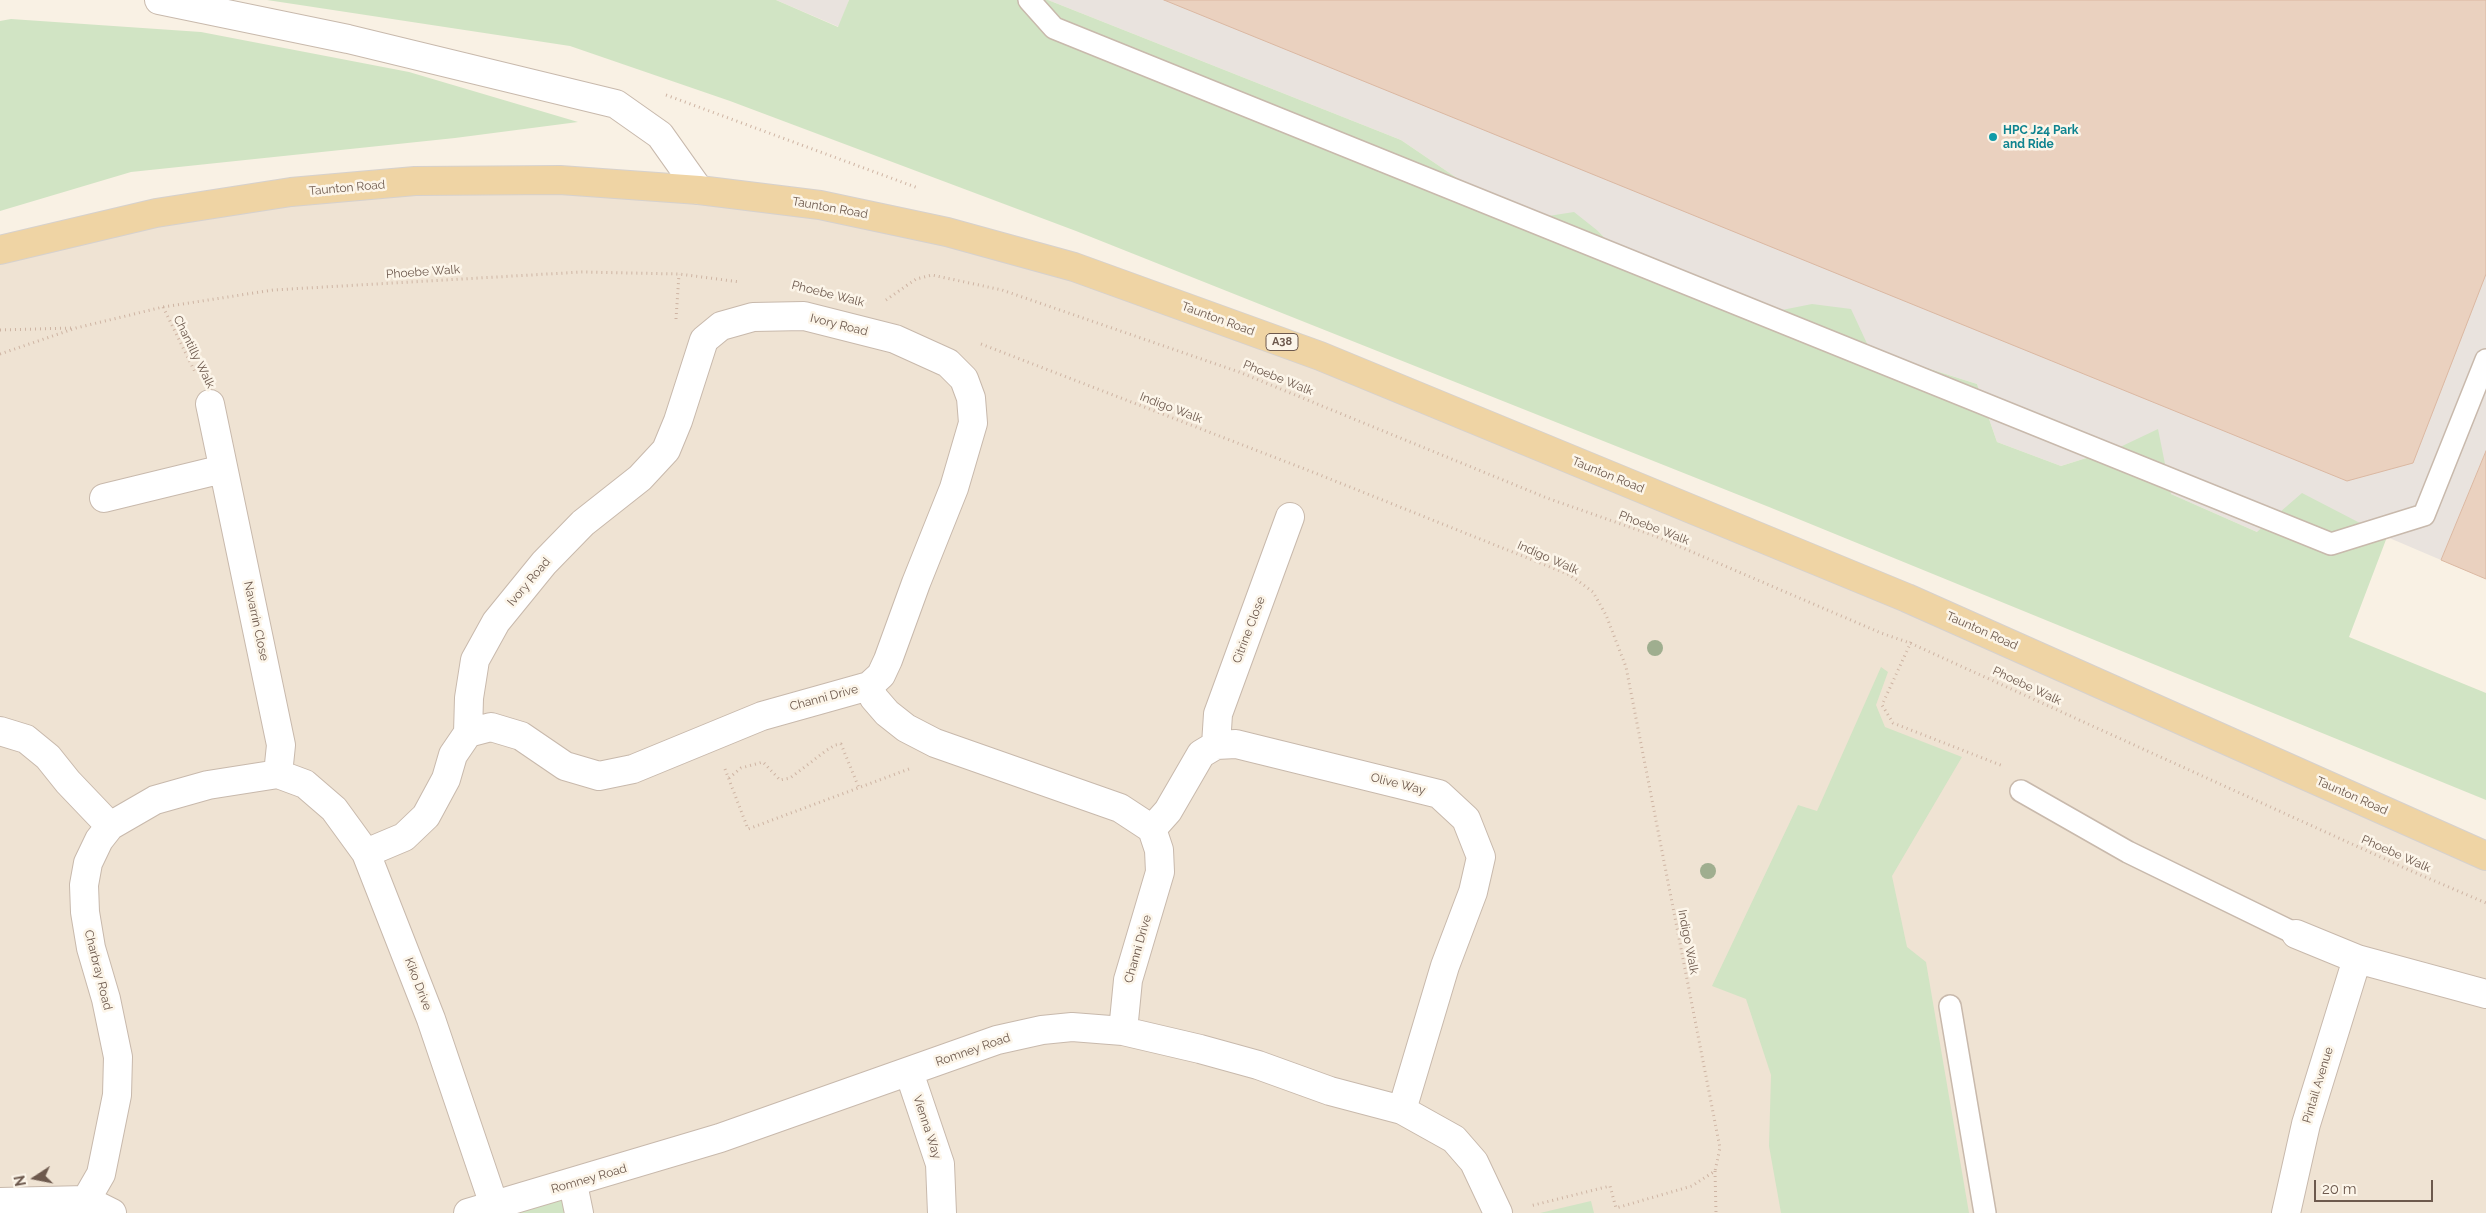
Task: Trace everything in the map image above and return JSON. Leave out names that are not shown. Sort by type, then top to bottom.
[{"type":"main road","name":"Taunton Road","points":[[0,250],[156,213],[291,192],[415,181],[560,180],[699,190],[820,205],[947,232],[1074,267],[1320,356],[1907,598],[2486,856]]},
{"type":"street","points":[[159,0],[348,39],[616,104],[660,136],[699,190]]},
{"type":"street","name":"Ivory Road","points":[[468,733],[469,698],[475,660],[496,622],[544,563],[583,523],[640,478],[666,450],[678,420],[704,340],[721,326],[753,317],[804,316],[895,339],[948,363],[964,378],[971,398],[973,423],[954,488],[888,660],[881,675],[869,686]]},
{"type":"street","name":"Navarrin Close","points":[[210,404],[282,745],[278,774]]},
{"type":"street","points":[[104,498],[223,469]]},
{"type":"street","name":"Citrine Close","points":[[1216,745],[1218,714],[1290,517]]},
{"type":"street","name":"Channi Drive","points":[[468,733],[491,727],[521,736],[564,766],[599,776],[633,769],[762,716],[869,686],[874,698],[887,713],[906,728],[935,743],[1120,808],[1152,829],[1159,850],[1160,872],[1128,980],[1123,1031]]},
{"type":"street","points":[[0,731],[26,739],[48,757],[68,782],[110,826]]},
{"type":"street","points":[[366,853],[404,837],[426,816],[446,779],[453,755],[468,733]]},
{"type":"street","name":"Olive Way","points":[[1216,745],[1236,744],[1438,794],[1466,819],[1481,857],[1473,892],[1445,966],[1402,1110]]},
{"type":"street","points":[[1152,829],[1168,811],[1201,754],[1216,745]]},
{"type":"street","name":"Charbray Road","points":[[86,1200],[101,1174],[117,1094],[118,1057],[106,999],[90,948],[84,885],[88,864],[99,840],[110,826],[155,800],[208,785],[278,774],[305,784]]},
{"type":"street","name":"Kiko Drive","points":[[305,784],[334,809],[366,853],[431,1019],[481,1209]]},
{"type":"street","points":[[2296,934],[2357,959],[2486,994]]},
{"type":"street","name":"Pintail Avenue","points":[[2286,1213],[2306,1124],[2357,959]]},
{"type":"street","name":"Romney Road","points":[[481,1209],[573,1184],[720,1138],[997,1040],[1042,1030],[1072,1027],[1123,1031],[1258,1065],[1330,1091],[1402,1110],[1454,1139],[1474,1162],[1510,1211]]},
{"type":"street","name":"Vienna Way","points":[[909,1072],[940,1164],[942,1213]]},
{"type":"street","points":[[573,1184],[579,1213]]},
{"type":"street","points":[[0,1202],[86,1200],[112,1213]]},
{"type":"lane","points":[[1029,0],[1054,28],[2331,544],[2424,516],[2486,360]]},
{"type":"lane","points":[[2021,791],[2128,852],[2296,934]]},
{"type":"lane","points":[[1950,1006],[1985,1213]]},
{"type":"path","name":"Phoebe Walk","points":[[0,354],[76,328],[163,307],[273,290],[543,274],[679,274],[742,283]]},
{"type":"path","name":"Phoebe Walk","points":[[885,300],[916,279],[932,275],[1002,290],[1239,372],[1547,498],[1655,536],[1882,633],[1910,643],[2486,903]]},
{"type":"path","name":"Chantilly Walk","points":[[163,307],[210,404]]},
{"type":"path","points":[[0,330],[76,328]]},
{"type":"path","name":"Indigo Walk","points":[[988,347],[1310,471],[1570,575],[1593,592],[1606,615],[1626,667],[1720,1148],[1715,1171]]},
{"type":"path","points":[[1910,643],[1882,705],[1893,723],[2004,767],[2021,791]]},
{"type":"path","points":[[713,736],[748,829],[928,761],[935,743]]},
{"type":"path","points":[[728,778],[741,768],[763,762],[780,780],[790,778],[835,744],[841,744],[859,788]]},
{"type":"path","points":[[1616,1208],[1692,1186],[1715,1171]]},
{"type":"path","points":[[1715,1171],[1716,1213]]},
{"type":"path","points":[[1510,1211],[1610,1186],[1617,1213]]},
{"type":"shaded area","points":[[776,0],[849,0],[839,27]]},
{"type":"shaded area","name":"HPC J24 Park and Ride","points":[[1048,0],[2486,0],[2486,451],[2441,560],[2387,537],[2257,532],[2171,494],[2118,448],[2061,466],[1997,442],[1977,384],[1870,350],[1772,312],[1631,265],[1598,231],[1529,219],[1476,191],[1401,140]]},
{"type":"shaded area","points":[[560,180],[947,232],[1320,356],[2486,856],[2486,1213],[0,1213],[0,250],[156,213]]},
{"type":"green space","points":[[267,0],[776,0],[838,27],[849,0],[1048,0],[1401,140],[1476,191],[1529,219],[1574,212],[1598,231],[1631,265],[1772,312],[1812,304],[1851,309],[1870,350],[1977,384],[1997,442],[2061,466],[2118,448],[2158,429],[2171,494],[2257,532],[2302,493],[2387,537],[2349,637],[2486,693],[2486,800],[1769,507],[1076,231],[730,101],[570,46]]},
{"type":"green space","points":[[11,19],[201,32],[409,72],[578,122],[455,138],[131,172],[0,211],[0,21]]},
{"type":"green space","points":[[1881,667],[1888,672],[1876,705],[1885,727],[1962,757],[1892,876],[1907,947],[1926,962],[1969,1213],[1781,1213],[1769,1146],[1771,1075],[1746,999],[1712,986],[1798,805],[1817,811]]},
{"type":"green space","points":[[573,1184],[579,1213],[468,1213]]},
{"type":"green space","points":[[1591,1201],[1594,1213],[1540,1213]]},
{"type":"building","name":"HPC J24 Park and Ride","points":[[1164,0],[2486,0],[2486,274],[2413,463],[2347,481]]},
{"type":"building","points":[[2486,451],[2486,579],[2441,560]]},
{"type":"place","name":"HPC J24 Park and Ride","points":[[1993,137]]}]
